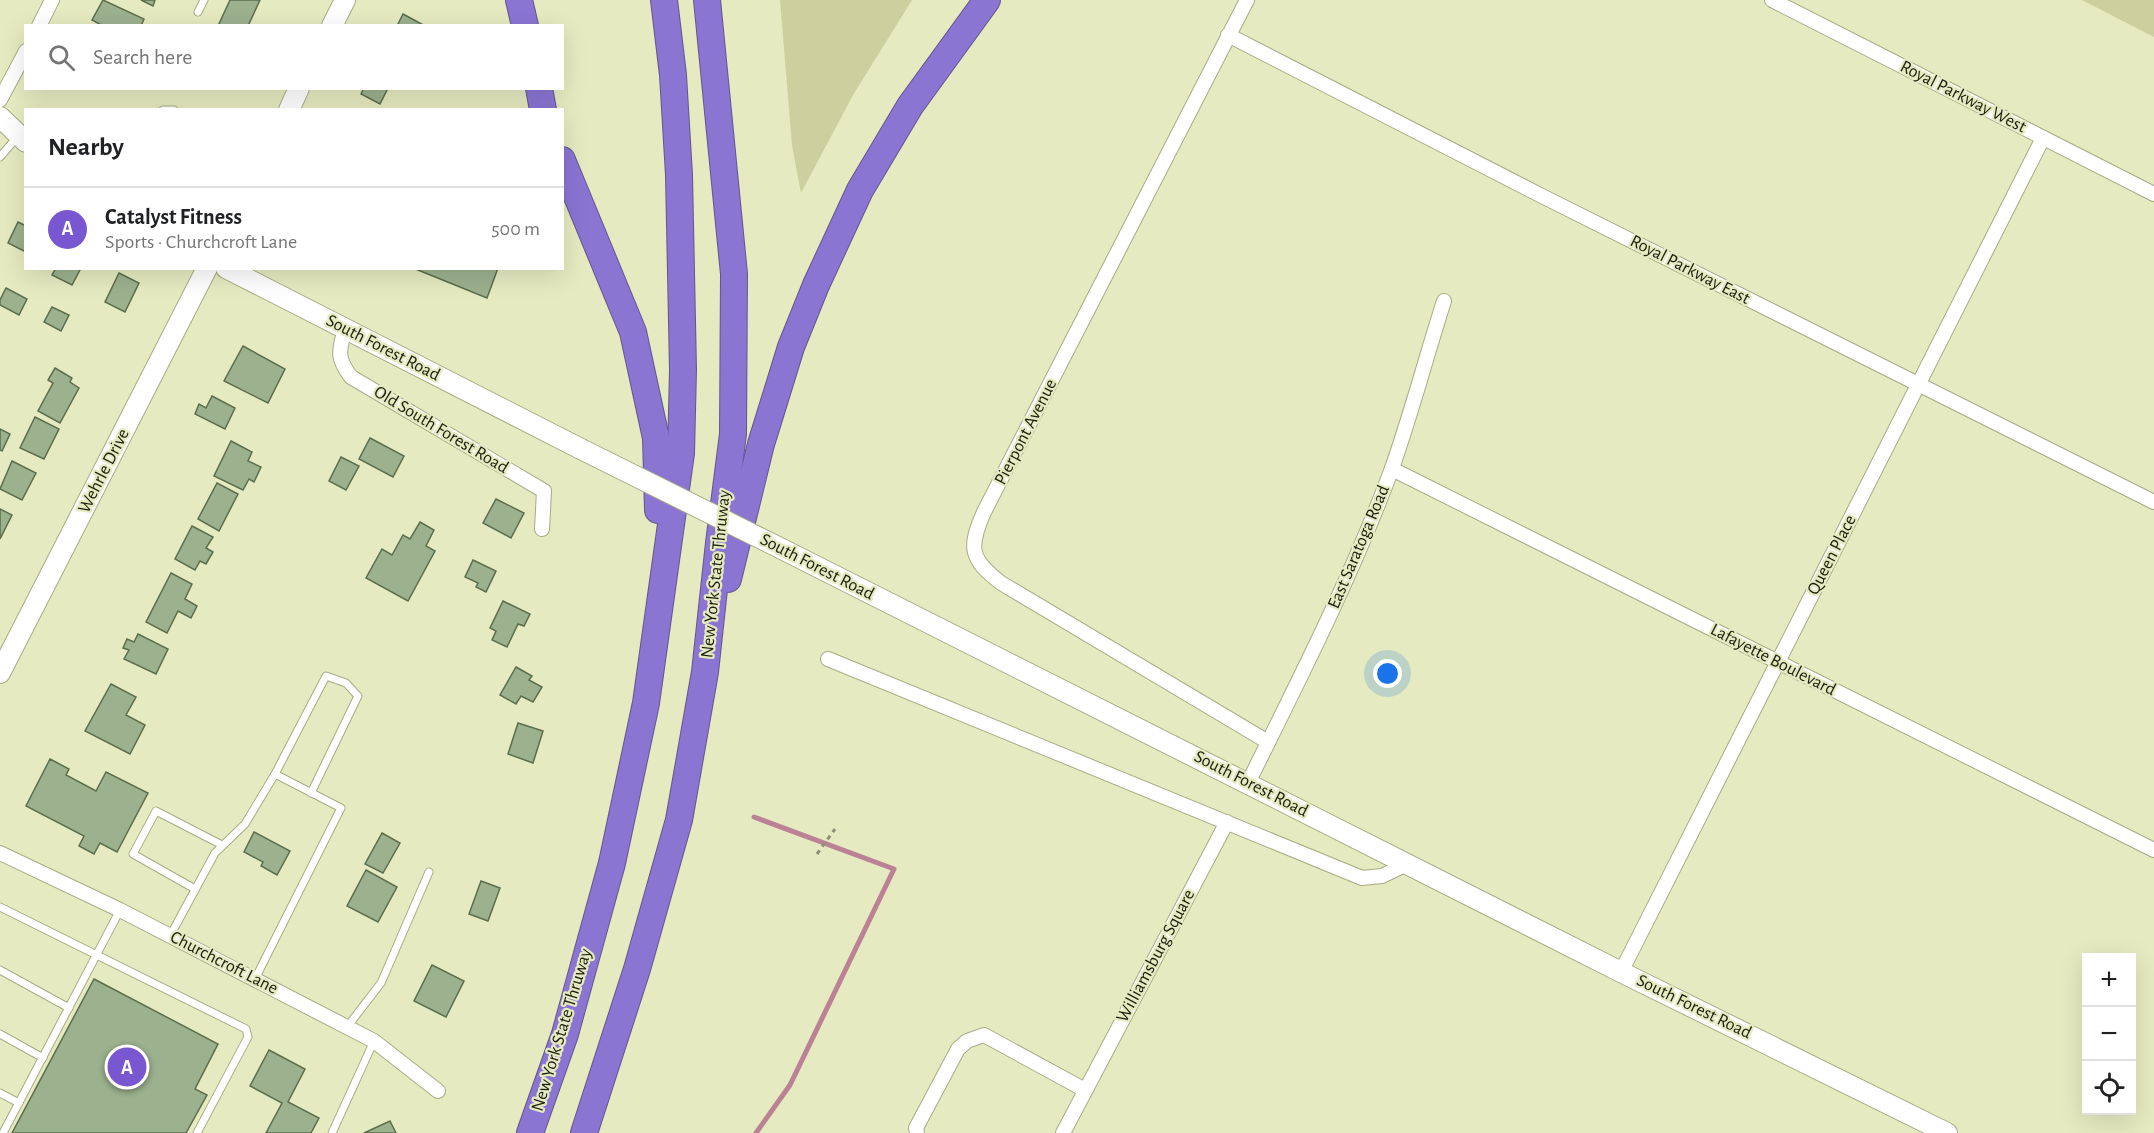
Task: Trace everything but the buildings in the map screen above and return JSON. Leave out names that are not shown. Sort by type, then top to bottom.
[{"type":"highway","points":[[519,0],[525,24]]},
{"type":"highway","name":"New York State Thruway","points":[[530,1133],[565,1034],[612,863],[646,703],[681,453],[682,370],[678,176],[673,75],[664,0]]},
{"type":"highway","name":"New York State Thruway","points":[[584,1133],[630,991],[679,820],[705,672],[733,434],[734,285],[706,0]]},
{"type":"highway","points":[[705,672],[761,444],[791,347],[816,285],[860,190],[910,106],[987,0]]},
{"type":"highway","points":[[539,90],[543,108]]},
{"type":"highway","points":[[564,165],[633,332],[642,368],[656,438],[661,585]]},
{"type":"street","points":[[40,24],[52,0]]},
{"type":"street","points":[[333,24],[345,0]]},
{"type":"street","name":"Pierpont Avenue","points":[[1246,0],[984,513],[975,534],[974,551],[983,569],[1001,583],[1269,742]]},
{"type":"street","name":"Royal Parkway West","points":[[1772,0],[2154,194]]},
{"type":"street","name":"Royal Parkway East","points":[[1228,35],[1542,196],[2154,502]]},
{"type":"street","points":[[0,100],[24,55]]},
{"type":"street","points":[[290,108],[298,90]]},
{"type":"street","points":[[0,117],[22,139]]},
{"type":"street","name":"Queen Place","points":[[1621,972],[2043,138]]},
{"type":"street","name":"Wehrle Drive","points":[[0,674],[206,270]]},
{"type":"street","name":"South Forest Road","points":[[230,270],[1621,972],[1947,1133]]},
{"type":"street","name":"East Saratoga Road","points":[[1248,783],[1320,637],[1369,526],[1392,469],[1444,301]]},
{"type":"street","name":"Old South Forest Road","points":[[345,329],[339,352],[341,365],[351,377],[544,491],[542,529]]},
{"type":"street","name":"Lafayette Boulevard","points":[[1392,469],[2154,850]]},
{"type":"street","points":[[828,659],[1362,878],[1382,876],[1408,863]]},
{"type":"street","name":"Williamsburg Square","points":[[1063,1133],[1227,822]]},
{"type":"street","name":"Churchcroft Lane","points":[[0,853],[120,910],[374,1041],[438,1091]]},
{"type":"street","points":[[917,1133],[916,1128],[958,1049],[967,1041],[984,1035],[1085,1090]]},
{"type":"lane","points":[[198,12],[204,0]]},
{"type":"lane","points":[[0,157],[22,139]]},
{"type":"lane","points":[[170,936],[215,853],[245,824],[275,774],[326,676],[346,683],[358,696],[311,793]]},
{"type":"lane","points":[[255,979],[340,808],[275,774]]},
{"type":"lane","points":[[195,889],[133,854],[156,811],[222,846]]},
{"type":"lane","points":[[347,1027],[381,983],[429,872]]},
{"type":"lane","points":[[0,907],[246,1029],[248,1037],[197,1133]]},
{"type":"lane","points":[[3,1133],[120,910]]},
{"type":"lane","points":[[0,970],[69,1008]]},
{"type":"lane","points":[[0,1034],[43,1058]]},
{"type":"lane","points":[[332,1133],[374,1041]]},
{"type":"lane","points":[[0,1093],[19,1103]]},
{"type":"path","points":[[817,854],[836,829]]},
{"type":"green space","points":[[780,0],[912,0],[853,95],[801,193],[792,145]]},
{"type":"green space","points":[[2082,0],[2154,0],[2154,37]]},
{"type":"waterway","points":[[754,817],[894,869],[790,1085],[756,1133]]},
{"type":"place","name":"Catalyst Fitness","points":[[127,1067]]}]
